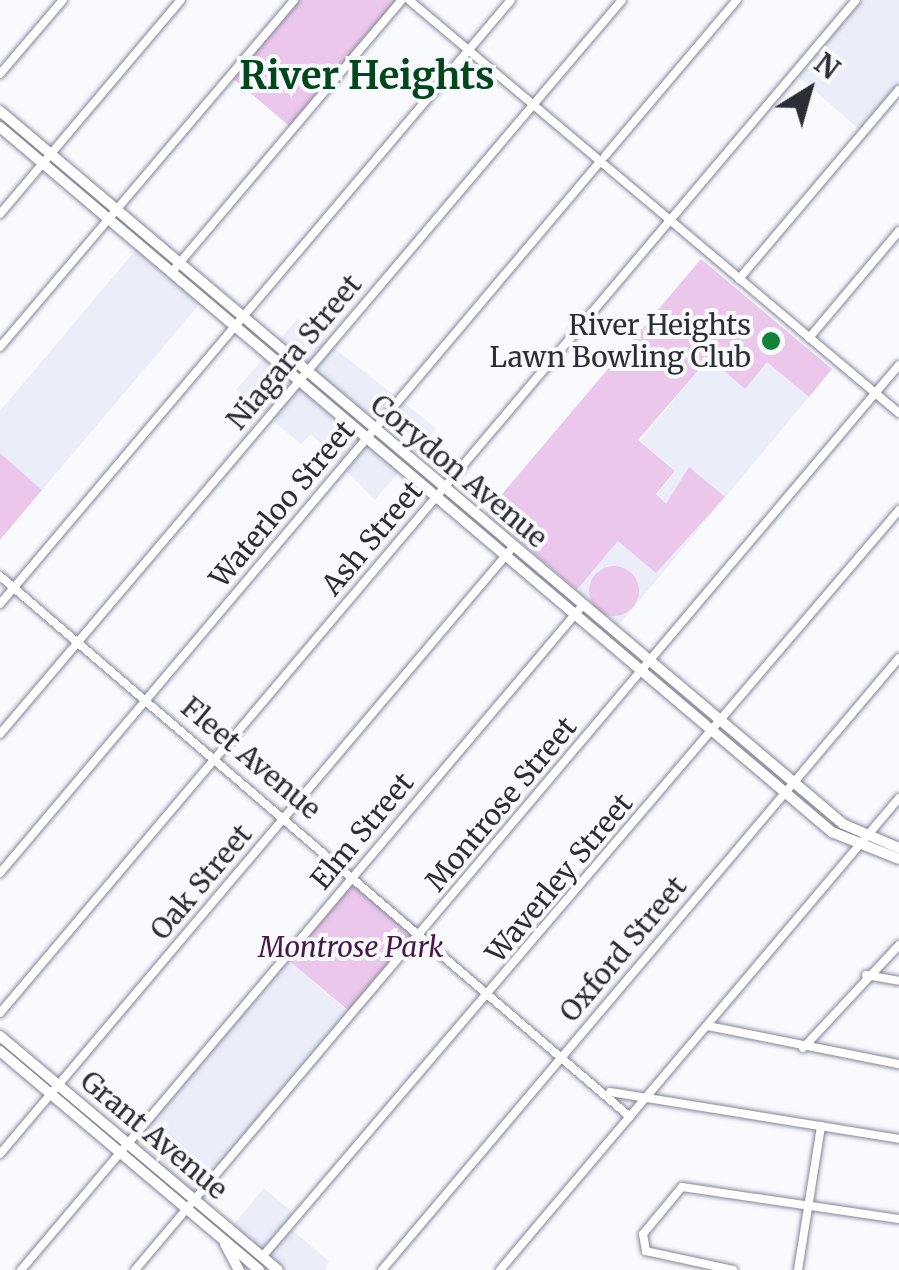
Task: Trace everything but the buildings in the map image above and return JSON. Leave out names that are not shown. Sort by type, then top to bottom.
[{"type":"main road","name":"Corydon Avenue","points":[[0,110],[47,159],[370,434],[436,497],[583,604],[646,666],[790,788],[861,843],[899,859]]},
{"type":"main road","name":"Corydon Avenue","points":[[0,127],[47,159]]},
{"type":"main road","name":"Corydon Avenue","points":[[370,434],[444,487],[574,614],[646,666]]},
{"type":"main road","name":"Corydon Avenue","points":[[861,843],[899,848]]},
{"type":"main road","name":"Grant Avenue","points":[[0,1036],[59,1084],[124,1148]]},
{"type":"main road","name":"Grant Avenue","points":[[0,1051],[124,1148],[263,1267]]},
{"type":"main road","name":"Grant Avenue","points":[[191,1204],[222,1238],[263,1267]]},
{"type":"main road","points":[[222,1238],[239,1270]]},
{"type":"street","points":[[0,74],[63,0]]},
{"type":"street","points":[[0,214],[182,0]]},
{"type":"street","points":[[0,346],[294,0]]},
{"type":"street","points":[[175,268],[401,0],[409,0],[899,413]]},
{"type":"street","points":[[0,604],[511,0]]},
{"type":"street","name":"Niagara Street","points":[[0,734],[622,0]]},
{"type":"street","name":"Waterloo Street","points":[[0,873],[738,0]]},
{"type":"street","name":"Ash Street","points":[[0,1013],[856,0]]},
{"type":"street","points":[[740,278],[899,90]]},
{"type":"street","points":[[809,338],[899,231]]},
{"type":"street","name":"Montrose Street","points":[[135,1270],[899,365]]},
{"type":"street","name":"Waverley Street","points":[[263,1267],[899,510]]},
{"type":"street","name":"Oak Street","points":[[0,1154],[509,552]]},
{"type":"street","name":"Fleet Avenue","points":[[0,576],[565,1053],[610,1092],[630,1118]]},
{"type":"street","name":"Elm Street","points":[[21,1270],[583,604]]},
{"type":"street","name":"Oxford Street","points":[[382,1270],[899,658]]},
{"type":"street","points":[[500,1270],[899,798]]},
{"type":"street","points":[[803,1048],[899,944]]},
{"type":"street","points":[[866,976],[899,981]]},
{"type":"street","points":[[708,1026],[803,1048],[899,1064]]},
{"type":"street","points":[[610,1092],[899,1140]]},
{"type":"street","points":[[798,1270],[821,1126]]},
{"type":"street","points":[[733,1270],[655,1257],[643,1234],[686,1185],[899,1219]]},
{"type":"shaded area","points":[[862,0],[899,0],[899,84],[860,130],[799,77]]},
{"type":"shaded area","points":[[139,246],[203,300],[42,490],[0,453],[0,411]]},
{"type":"shaded area","points":[[297,319],[436,428],[410,459],[275,345]]},
{"type":"shaded area","points":[[267,354],[402,468],[375,500],[311,434],[301,444],[236,390]]},
{"type":"shaded area","points":[[709,358],[745,389],[767,362],[832,369],[619,625],[577,591],[676,471],[640,441]]},
{"type":"shaded area","points":[[285,957],[352,1015],[191,1200],[124,1142]]},
{"type":"shaded area","points":[[264,1188],[299,1218],[291,1229],[329,1261],[325,1270],[278,1270],[230,1229]]},
{"type":"green space","points":[[294,0],[402,0],[293,129],[230,76]]},
{"type":"green space","points":[[701,259],[832,369],[809,397],[767,362],[745,389],[709,358],[638,440],[675,471],[656,494],[666,504],[689,467],[725,497],[656,573],[618,541],[577,590],[486,513]]},
{"type":"green space","points":[[0,453],[42,490],[0,540]]},
{"type":"green space","points":[[614,566],[631,574],[639,591],[631,608],[614,616],[597,608],[589,591],[597,574]]},
{"type":"green space","name":"Montrose Park","points":[[355,875],[422,931],[352,1014],[286,958]]},
{"type":"place","name":"River Heights Lawn Bowling Club","points":[[771,341]]},
{"type":"district","name":"River Heights","points":[[367,76]]}]
